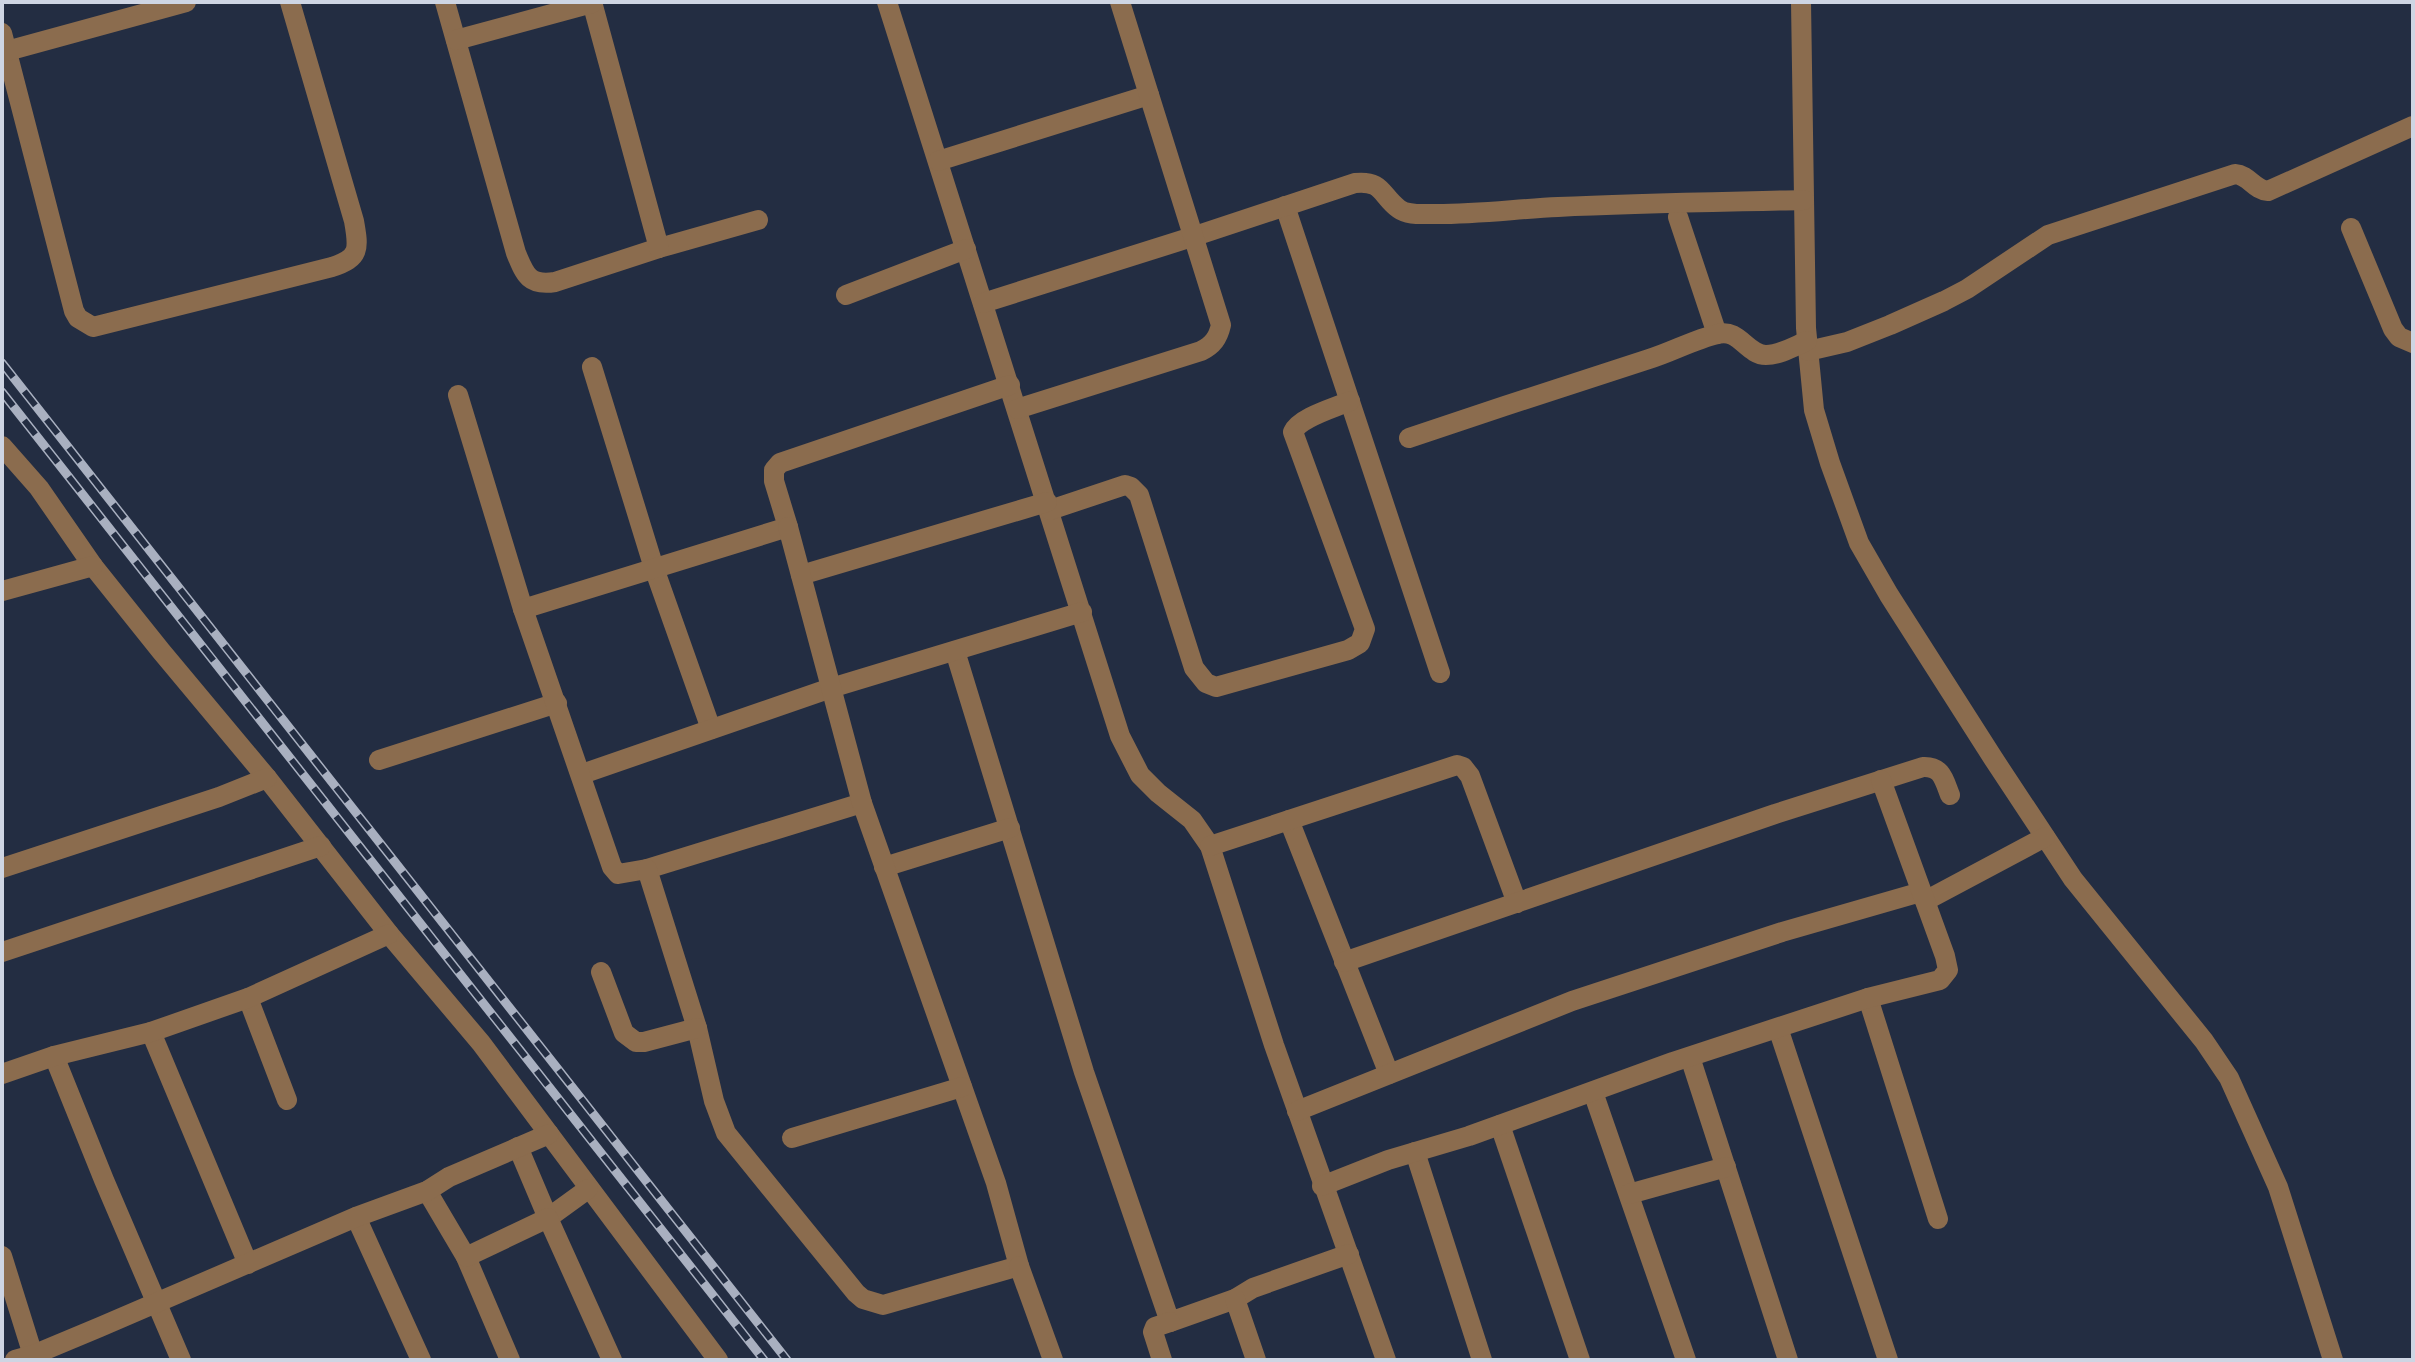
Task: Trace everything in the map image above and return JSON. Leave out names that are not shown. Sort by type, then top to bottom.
[{"type":"street","points":[[186,2],[4,42],[74,311],[86,325],[104,326],[332,267],[346,262],[355,254],[354,221],[290,2]]},
{"type":"street","points":[[445,2],[516,253],[528,277],[544,283],[555,282],[758,220]]},
{"type":"street","points":[[887,2],[1120,736],[1140,775],[1192,820],[1210,846],[1322,1186],[1386,1360]]},
{"type":"street","points":[[1017,409],[1201,351],[1211,346],[1219,336],[1221,325],[1120,2]]},
{"type":"street","points":[[1801,2],[1807,346],[1814,410],[1859,543],[1889,595],[2073,879],[2204,1041],[2229,1078],[2278,1187],[2333,1360]]},
{"type":"street","points":[[456,40],[592,3],[659,248]]},
{"type":"street","points":[[938,161],[1149,95]]},
{"type":"street","points":[[1409,438],[1669,353],[1717,334],[1731,334],[1763,356],[1807,346],[1847,342],[1967,289],[2048,235],[2235,174],[2242,175],[2256,188],[2268,191],[2413,126]]},
{"type":"street","points":[[983,303],[1355,183],[1366,182],[1384,191],[1399,210],[1406,213],[1484,213],[1625,204],[1804,200]]},
{"type":"street","points":[[1285,206],[1440,673]]},
{"type":"street","points":[[1678,217],[1717,334]]},
{"type":"street","points":[[2351,228],[2393,329],[2399,337],[2413,343]]},
{"type":"street","points":[[846,295],[966,249]]},
{"type":"street","points":[[592,367],[654,568],[711,729]]},
{"type":"street","points":[[1010,385],[780,463],[774,470],[774,481],[862,803],[996,1183],[1019,1266],[1053,1360]]},
{"type":"street","points":[[458,395],[523,609],[615,872],[624,874],[647,869],[862,803]]},
{"type":"street","points":[[801,575],[1125,485],[1139,495],[1194,668],[1206,683],[1216,687],[1348,650],[1360,643],[1365,629],[1293,432],[1302,421],[1350,401]]},
{"type":"street","points":[[2,446],[39,488],[93,566],[267,778],[389,934],[481,1043],[718,1360]]},
{"type":"street","points":[[523,609],[788,527]]},
{"type":"street","points":[[2,591],[93,566]]},
{"type":"street","points":[[582,774],[831,688],[1082,612]]},
{"type":"street","points":[[955,651],[1084,1072],[1170,1322]]},
{"type":"street","points":[[379,760],[557,703]]},
{"type":"street","points":[[1210,846],[1457,765],[1470,776],[1517,903]]},
{"type":"street","points":[[1344,962],[1775,814],[1923,767],[1934,767],[1942,774],[1950,795]]},
{"type":"street","points":[[2,868],[219,797],[267,778]]},
{"type":"street","points":[[1322,1186],[1690,1057],[1868,998],[1940,980],[1948,970],[1945,956],[1881,780]]},
{"type":"street","points":[[1289,820],[1389,1074]]},
{"type":"street","points":[[884,867],[1010,828]]},
{"type":"street","points":[[1297,1111],[1572,1001],[1782,932],[1923,896],[2045,837]]},
{"type":"street","points":[[2,952],[321,846]]},
{"type":"street","points":[[647,869],[726,1133],[863,1299],[883,1305],[1019,1266]]},
{"type":"street","points":[[2,1074],[54,1056],[151,1032],[248,998],[389,934]]},
{"type":"street","points":[[601,972],[624,1033],[631,1040],[644,1042],[697,1028]]},
{"type":"street","points":[[248,998],[287,1100]]},
{"type":"street","points":[[1868,998],[1938,1219]]},
{"type":"street","points":[[1778,1028],[1888,1360]]},
{"type":"street","points":[[151,1032],[248,1264]]},
{"type":"street","points":[[54,1056],[181,1360]]},
{"type":"street","points":[[1690,1057],[1788,1360]]},
{"type":"street","points":[[792,1138],[962,1087]]},
{"type":"street","points":[[1593,1092],[1686,1360]]},
{"type":"street","points":[[1500,1125],[1580,1360]]},
{"type":"street","points":[[2,1256],[24,1358],[356,1217],[427,1191],[449,1177],[549,1134]]},
{"type":"street","points":[[518,1147],[612,1360]]},
{"type":"street","points":[[1415,1152],[1482,1360]]},
{"type":"street","points":[[1629,1194],[1726,1167]]},
{"type":"street","points":[[466,1257],[548,1218],[588,1189]]},
{"type":"street","points":[[427,1191],[466,1257],[510,1360]]},
{"type":"street","points":[[356,1217],[421,1360]]},
{"type":"street","points":[[1162,1360],[1153,1332],[1155,1327],[1349,1254]]},
{"type":"street","points":[[1235,1299],[1256,1360]]},
{"type":"railway","points":[[2,363],[787,1360]]},
{"type":"railway","points":[[2,392],[764,1360]]}]
